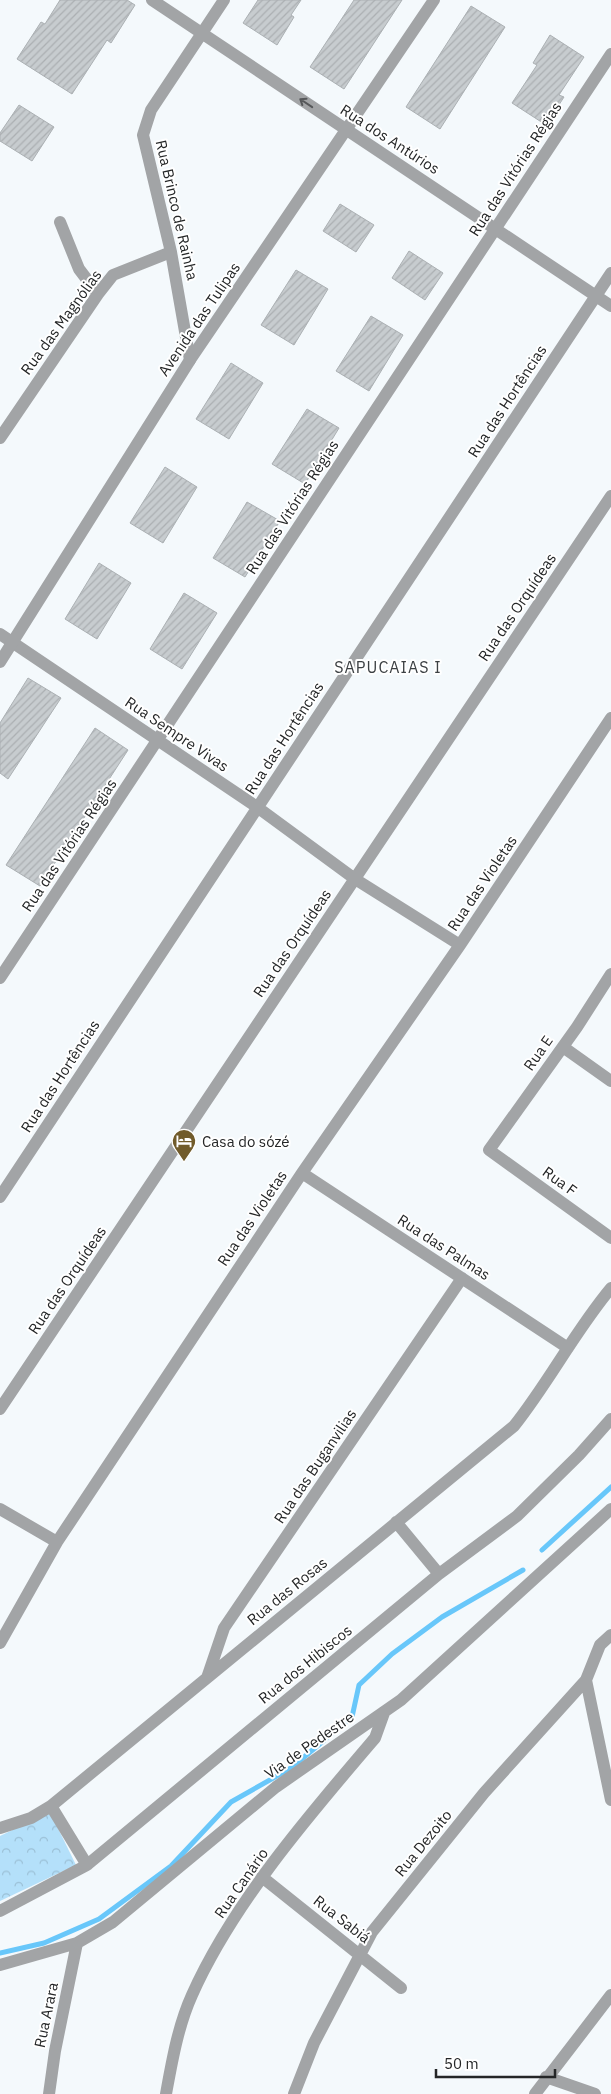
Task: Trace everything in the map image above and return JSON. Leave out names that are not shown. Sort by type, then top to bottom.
[{"type":"street","name":"Rua dos Antúrios","points":[[152,0],[611,306]]},
{"type":"street","name":"Rua Brinco de Rainha","points":[[190,360],[172,252],[143,135],[151,110],[224,0]]},
{"type":"street","name":"Avenida das Tulipas","points":[[0,662],[190,360],[434,0]]},
{"type":"street","name":"Rua das Vitórias Régias","points":[[0,978],[611,54]]},
{"type":"street","points":[[60,222],[80,269],[98,294]]},
{"type":"street","name":"Rua das Magnólias","points":[[0,438],[98,294],[113,275],[172,252]]},
{"type":"street","name":"Rua das Hortências","points":[[0,1197],[611,273]]},
{"type":"street","name":"Rua das Orquídeas","points":[[0,1409],[611,496]]},
{"type":"street","name":"Rua Sempre Vivas","points":[[0,634],[258,807],[355,879],[460,945]]},
{"type":"street","name":"Rua das Violetas","points":[[0,1643],[57,1542],[302,1173],[460,945],[611,718]]},
{"type":"street","name":"Rua E","points":[[489,1150],[611,974]]},
{"type":"street","points":[[562,1047],[611,1081]]},
{"type":"street","name":"Rua F","points":[[489,1150],[611,1238]]},
{"type":"street","name":"Rua das Palmas","points":[[302,1173],[568,1348]]},
{"type":"street","name":"Rua das Buganvilias","points":[[207,1678],[224,1628],[462,1278]]},
{"type":"street","name":"Rua das Rosas","points":[[0,1828],[31,1818],[51,1806],[514,1426],[538,1395],[595,1308],[611,1288]]},
{"type":"street","name":"Rua dos Hibiscos","points":[[0,1911],[87,1865],[440,1574],[517,1516],[579,1455],[611,1418]]},
{"type":"street","points":[[0,1509],[57,1542]]},
{"type":"street","name":"Via de Pedestre","points":[[0,1965],[77,1943],[113,1922],[276,1788],[401,1700],[611,1509]]},
{"type":"street","points":[[396,1522],[440,1574]]},
{"type":"street","name":"Rua Dezoito","points":[[294,2094],[314,2043],[372,1932],[484,1793],[586,1680],[600,1645],[611,1635]]},
{"type":"street","points":[[586,1680],[611,1800]]},
{"type":"street","name":"Rua Canário","points":[[166,2094],[174,2052],[192,1996],[221,1941],[262,1877],[375,1738],[384,1713]]},
{"type":"street","points":[[51,1806],[87,1865]]},
{"type":"street","name":"Rua Sabiá","points":[[262,1877],[401,1988]]},
{"type":"street","name":"Rua Arara","points":[[49,2094],[55,2051],[77,1943]]},
{"type":"street","points":[[535,2094],[546,2076],[611,1995]]},
{"type":"street","points":[[546,2076],[595,2094]]},
{"type":"green space","points":[[50,1812],[76,1865],[0,1901],[0,1836]]},
{"type":"building","points":[[60,0],[127,0],[135,5],[111,43],[107,40],[72,94],[17,59],[41,22],[45,24]]},
{"type":"building","points":[[258,0],[301,0],[291,15],[294,17],[277,45],[243,23]]},
{"type":"building","points":[[354,0],[402,0],[344,89],[310,67]]},
{"type":"building","points":[[471,6],[505,27],[440,129],[406,107]]},
{"type":"building","points":[[550,35],[584,57],[559,95],[564,97],[546,125],[512,103],[537,65],[533,63]]},
{"type":"building","points":[[19,105],[54,127],[32,161],[0,141],[0,133]]},
{"type":"building","points":[[340,204],[374,225],[356,252],[323,231]]},
{"type":"building","points":[[409,251],[443,273],[425,300],[392,278]]},
{"type":"building","points":[[296,270],[328,289],[294,345],[261,325]]},
{"type":"building","points":[[371,316],[403,335],[369,391],[336,371]]},
{"type":"building","points":[[231,363],[263,383],[229,439],[196,419]]},
{"type":"building","points":[[307,409],[339,428],[305,484],[272,464]]},
{"type":"building","points":[[165,467],[197,487],[163,543],[130,523]]},
{"type":"building","points":[[247,502],[280,521],[245,577],[213,558]]},
{"type":"building","points":[[99,563],[131,583],[97,639],[65,619]]},
{"type":"building","points":[[184,593],[217,613],[182,669],[150,649]]},
{"type":"building","points":[[28,678],[61,698],[8,779],[0,773],[0,723]]},
{"type":"building","points":[[95,728],[128,750],[40,886],[6,865]]},
{"type":"waterway","points":[[542,1550],[611,1487]]},
{"type":"waterway","points":[[0,1953],[44,1943],[99,1919],[171,1866],[231,1802],[291,1768],[352,1717],[359,1685],[392,1654],[442,1617],[523,1570]]},
{"type":"place","name":"Casa do sózé","points":[[184,1162]]},
{"type":"district","name":"SAPUCAIAS I","points":[[388,667]]}]
